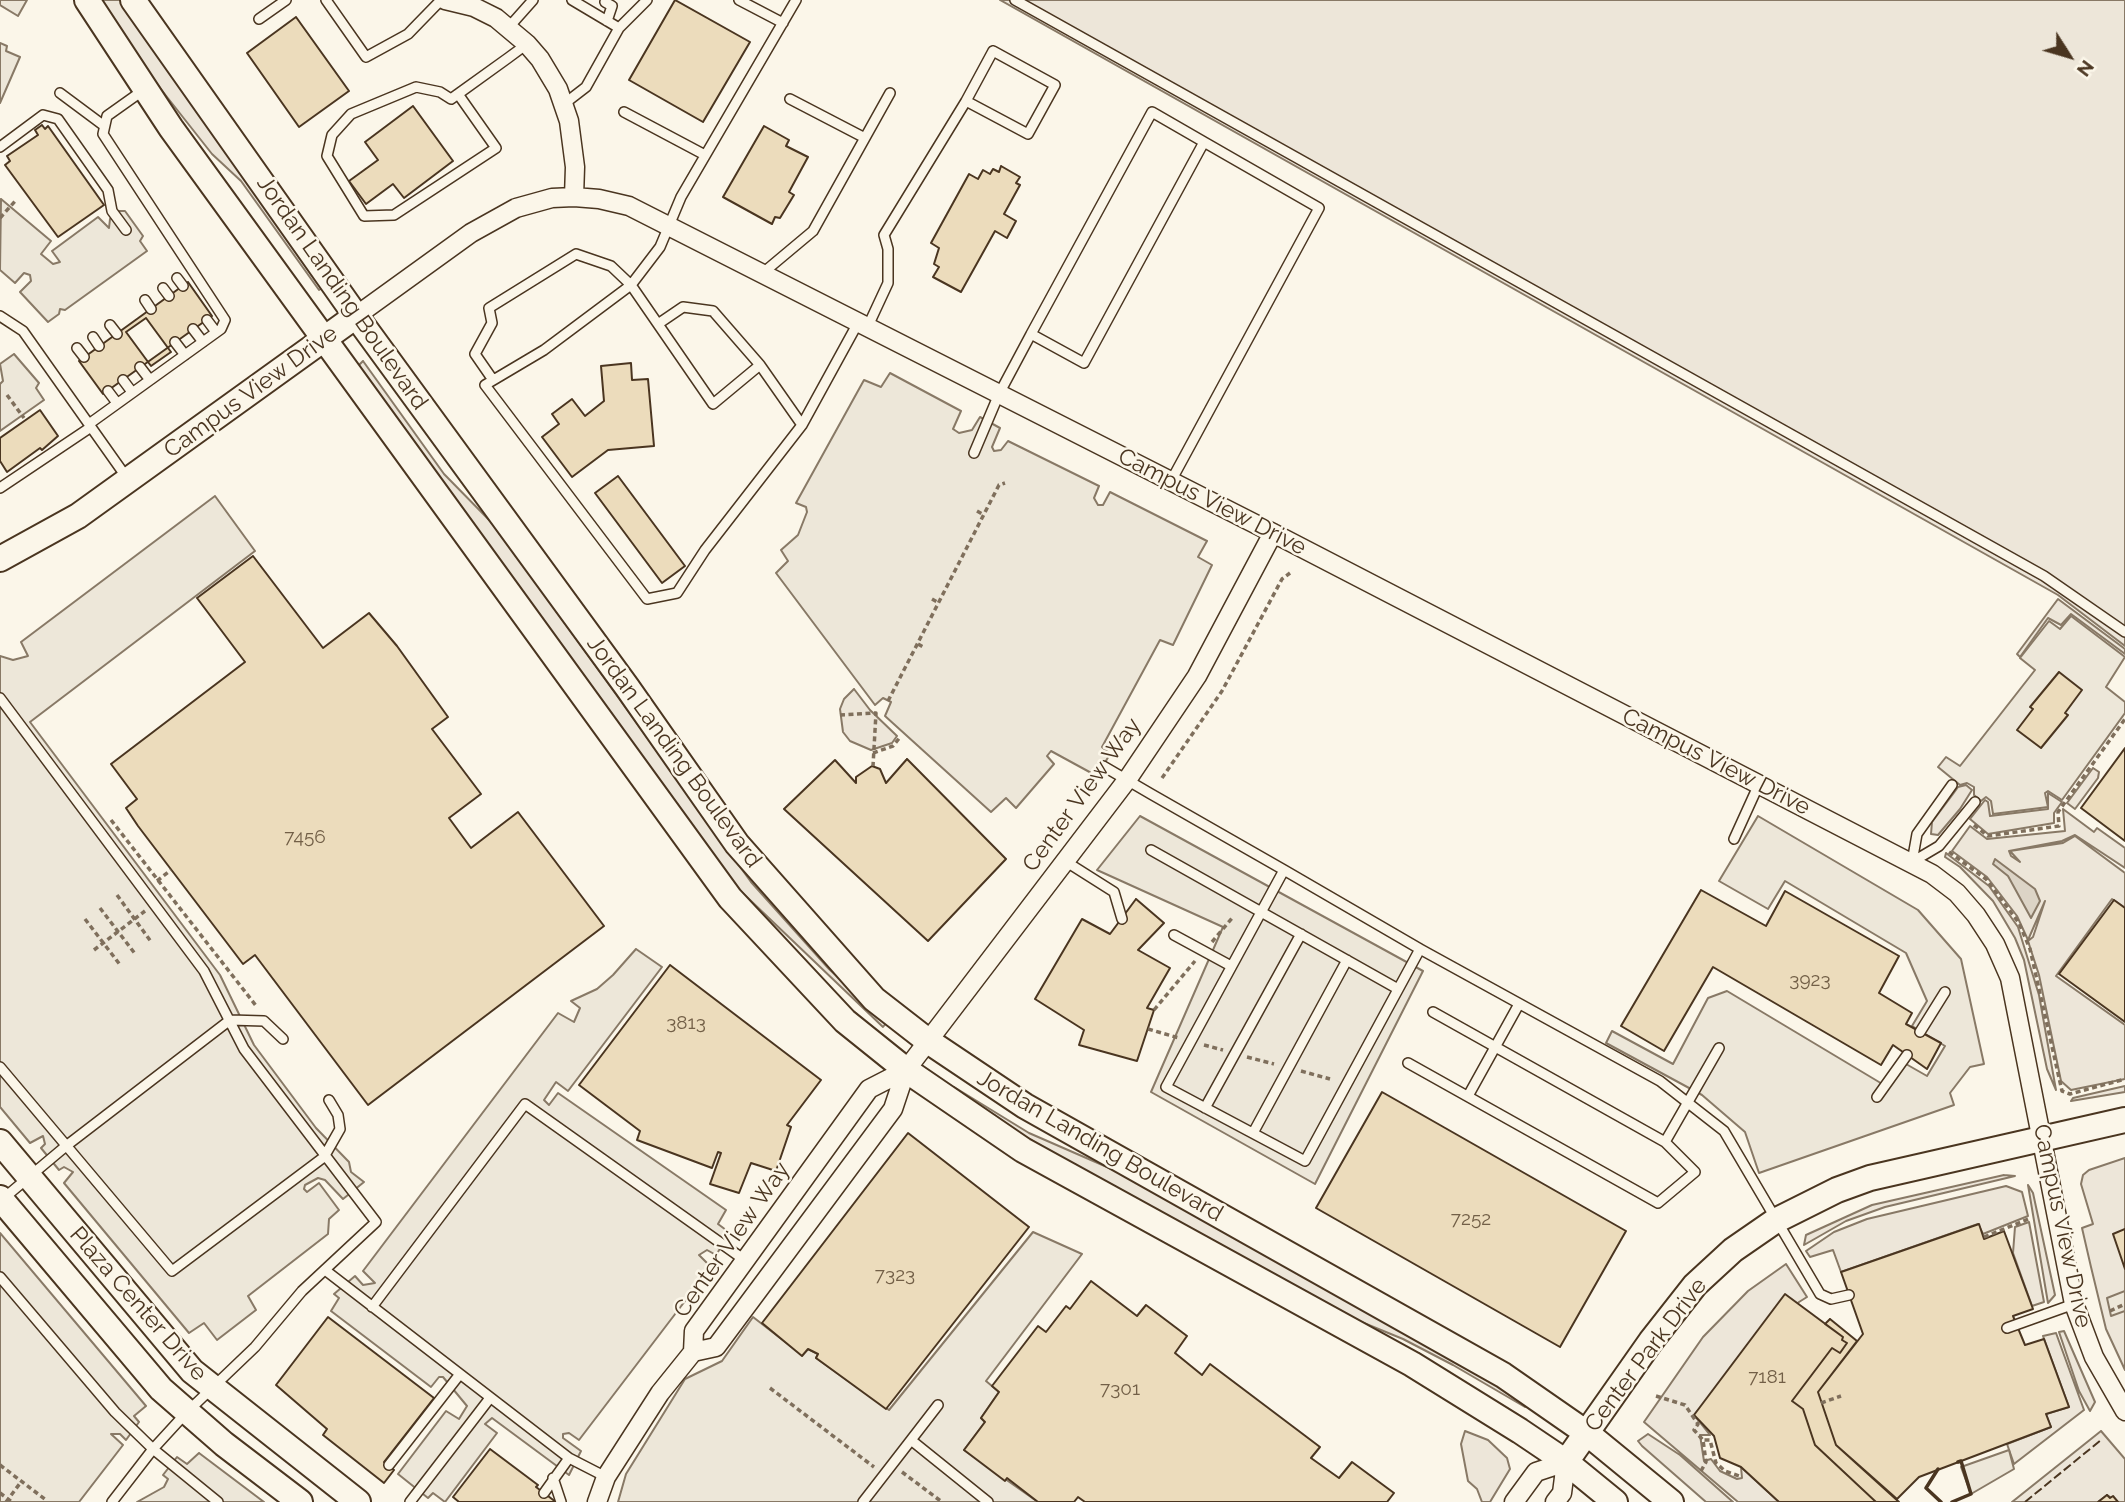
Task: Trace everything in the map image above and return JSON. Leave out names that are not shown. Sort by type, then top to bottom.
[{"type":"main road","name":"Jordan Landing Boulevard","points":[[87,0],[171,128],[730,898],[845,1021],[906,1070],[1023,1150],[1412,1364],[1566,1462],[1615,1502]]},
{"type":"main road","name":"Jordan Landing Boulevard","points":[[133,0],[356,316],[627,687],[737,844],[874,999],[928,1041],[1025,1106],[1503,1375],[1588,1434],[1671,1502]]},
{"type":"main road","name":"Campus View Drive","points":[[0,559],[78,516],[356,316]]},
{"type":"main road","name":"Center Park Drive","points":[[1566,1462],[1651,1341],[1695,1285],[1733,1250],[1775,1221],[1837,1190],[1870,1178],[2125,1120]]},
{"type":"main road","name":"Plaza Center Drive","points":[[0,1142],[192,1371],[358,1502]]},
{"type":"main road","name":"Plaza Center Drive","points":[[1,1200],[161,1389],[186,1413],[300,1502]]},
{"type":"street","points":[[443,0],[476,4],[509,27],[527,44],[549,73],[564,104],[573,140],[574,197]]},
{"type":"street","name":"Campus View Drive","points":[[356,316],[500,215],[533,202],[574,197],[614,201],[669,224],[764,272],[1912,862],[1946,884],[1968,904],[2004,963],[2015,1003],[2074,1304],[2094,1357],[2125,1411]]},
{"type":"street","name":"Center View Way","points":[[693,1352],[716,1347],[893,1109],[906,1070],[1127,780],[1197,676],[1273,533]]},
{"type":"street","name":"Center View Way","points":[[597,1502],[606,1477],[660,1393],[693,1352],[694,1331],[869,1088],[906,1070]]},
{"type":"street","points":[[1514,1502],[1536,1472],[1566,1462]]},
{"type":"street","name":"Center Park Drive","points":[[1555,1502],[1562,1493],[1566,1462]]},
{"type":"lane","points":[[259,19],[286,0]]},
{"type":"lane","points":[[326,0],[366,57],[408,34],[443,0]]},
{"type":"lane","points":[[509,27],[533,0]]},
{"type":"lane","points":[[572,0],[619,28]]},
{"type":"lane","points":[[564,104],[586,87],[619,28],[647,0]]},
{"type":"lane","points":[[739,0],[783,23]]},
{"type":"lane","points":[[489,382],[544,350],[631,285],[660,247],[705,155],[796,0]]},
{"type":"lane","points":[[1016,0],[2044,576],[2125,632]]},
{"type":"lane","points":[[605,2],[612,6],[607,21]]},
{"type":"lane","points":[[458,94],[496,148],[394,215],[364,216],[327,156],[332,135],[351,114],[416,87],[440,92],[451,99],[527,44]]},
{"type":"lane","points":[[760,365],[713,404],[631,285],[611,266],[576,254],[489,308],[492,323],[475,354],[489,382],[647,599],[677,593],[705,550],[802,425],[888,283],[888,249],[884,235],[966,101],[993,51],[1055,85],[1028,134],[966,101]]},
{"type":"lane","points":[[0,488],[224,325],[224,314],[111,150],[103,134],[107,116],[146,88]]},
{"type":"lane","points":[[60,93],[103,125]]},
{"type":"lane","points":[[764,272],[813,231],[890,93]]},
{"type":"lane","points":[[790,99],[865,138]]},
{"type":"lane","points":[[624,112],[705,155]]},
{"type":"lane","points":[[974,453],[999,394],[1152,112],[1319,208],[1171,481]]},
{"type":"lane","points":[[0,147],[43,116],[58,119],[108,190],[112,211],[126,230]]},
{"type":"lane","points":[[1031,334],[1084,363],[1204,142]]},
{"type":"lane","points":[[658,324],[683,307],[713,311],[760,365],[802,425]]},
{"type":"lane","points":[[0,316],[23,331],[128,480]]},
{"type":"lane","points":[[207,320],[216,332]]},
{"type":"lane","points":[[110,325],[117,334]]},
{"type":"lane","points":[[193,329],[203,342]]},
{"type":"lane","points":[[93,337],[99,346]]},
{"type":"lane","points":[[175,342],[185,355]]},
{"type":"lane","points":[[77,348],[84,357]]},
{"type":"lane","points":[[141,367],[150,380]]},
{"type":"lane","points":[[123,380],[132,392]]},
{"type":"lane","points":[[108,391],[117,403]]},
{"type":"lane","points":[[2,705],[204,971],[244,1049],[376,1222],[302,1291],[255,1347],[186,1413],[111,1502]]},
{"type":"lane","points":[[1103,766],[1420,949],[1660,1081],[1724,1131],[1820,1294],[1831,1299],[1849,1295]]},
{"type":"lane","points":[[1734,839],[1759,784]]},
{"type":"lane","points":[[1912,862],[1917,834],[1952,785]]},
{"type":"lane","points":[[1912,862],[1939,846],[1975,802]]},
{"type":"lane","points":[[1151,850],[1398,989]]},
{"type":"lane","points":[[1065,861],[1114,892],[1122,919]]},
{"type":"lane","points":[[1284,870],[1166,1087],[1305,1161],[1420,949]]},
{"type":"lane","points":[[1205,1108],[1301,934]]},
{"type":"lane","points":[[1174,935],[1231,966]]},
{"type":"lane","points":[[1253,1133],[1347,960]]},
{"type":"lane","points":[[1920,1032],[1945,992]]},
{"type":"lane","points":[[1468,1096],[1519,1004]]},
{"type":"lane","points":[[1408,1063],[1658,1203],[1695,1172],[1665,1142],[1433,1012]]},
{"type":"lane","points":[[1,1200],[66,1146],[230,1020],[264,1021],[283,1039]]},
{"type":"lane","points":[[1665,1142],[1719,1048]]},
{"type":"lane","points":[[1877,1097],[1907,1055]]},
{"type":"lane","points":[[0,1067],[172,1271],[324,1157],[340,1129],[338,1115],[329,1100]]},
{"type":"lane","points":[[372,1307],[525,1104],[746,1261]]},
{"type":"lane","points":[[325,1270],[569,1458],[606,1477]]},
{"type":"lane","points":[[0,1277],[115,1412],[153,1449],[218,1502]]},
{"type":"lane","points":[[2007,1328],[2074,1304]]},
{"type":"lane","points":[[389,1465],[460,1374]]},
{"type":"lane","points":[[412,1501],[490,1398]]},
{"type":"lane","points":[[863,1502],[939,1405]]},
{"type":"lane","points":[[911,1440],[988,1502]]},
{"type":"lane","points":[[544,1493],[569,1458]]},
{"type":"lane","points":[[553,1478],[561,1502]]},
{"type":"path","points":[[0,218],[16,199]]},
{"type":"path","points":[[7,395],[24,418]]},
{"type":"path","points":[[888,701],[999,485],[1005,483]]},
{"type":"path","points":[[977,511],[984,515]]},
{"type":"path","points":[[963,556],[971,559]]},
{"type":"path","points":[[1163,778],[1222,691],[1282,579],[1290,573]]},
{"type":"path","points":[[932,600],[939,603]]},
{"type":"path","points":[[918,644],[925,648]]},
{"type":"path","points":[[840,715],[876,713],[873,766]]},
{"type":"path","points":[[1969,821],[1988,836],[2059,826],[2058,812],[2125,719]]},
{"type":"path","points":[[873,753],[893,746],[901,736]]},
{"type":"path","points":[[107,817],[247,996],[265,1012]]},
{"type":"path","points":[[1954,840],[1947,850],[1986,879],[2007,903],[2030,949],[2062,1091],[2070,1094],[2125,1079]]},
{"type":"path","points":[[157,881],[171,870]]},
{"type":"path","points":[[117,895],[152,943]]},
{"type":"path","points":[[100,908],[136,955]]},
{"type":"path","points":[[94,950],[146,910]]},
{"type":"path","points":[[85,919],[121,966]]},
{"type":"path","points":[[1983,1237],[2031,1219]]},
{"type":"path","points":[[2110,1311],[2125,1304]]},
{"type":"path","points":[[770,1388],[873,1467],[904,1472],[942,1502]]},
{"type":"path","points":[[1656,1396],[1685,1405],[1698,1424],[1694,1430],[1703,1440],[1706,1462],[1701,1471]]},
{"type":"path","points":[[1821,1403],[1841,1396]]},
{"type":"path","points":[[1703,1440],[1710,1440],[1713,1458],[1725,1471],[1739,1476]]},
{"type":"path","points":[[1725,1471],[1728,1464]]},
{"type":"path","points":[[0,1465],[46,1500]]},
{"type":"path","points":[[0,1493],[9,1501],[21,1482]]},
{"type":"shaded area","points":[[0,0],[27,0],[18,16],[0,5]]},
{"type":"shaded area","points":[[100,0],[121,0],[176,82],[324,287],[319,290],[241,181],[212,154],[167,97],[130,49]]},
{"type":"shaded area","points":[[1000,0],[2125,0],[2125,646],[2058,595]]},
{"type":"shaded area","points":[[0,43],[7,46],[6,51],[20,57],[0,103]]},
{"type":"shaded area","points":[[1,199],[51,241],[41,254],[53,264],[60,262],[52,251],[98,217],[109,228],[110,219],[119,211],[125,211],[143,236],[140,241],[147,251],[65,310],[60,309],[59,314],[48,322],[20,292],[31,281],[30,275],[24,273],[15,283],[0,270]]},
{"type":"shaded area","points":[[14,354],[39,383],[36,388],[44,400],[0,431],[0,384],[3,381],[0,364]]},
{"type":"shaded area","points":[[363,361],[444,474],[495,526],[751,882],[829,969],[887,1022],[883,1027],[728,879],[358,366]]},
{"type":"shaded area","points":[[890,373],[961,411],[953,429],[959,433],[972,430],[980,417],[1000,428],[992,447],[994,451],[1001,450],[1008,441],[1099,486],[1094,498],[1098,505],[1103,505],[1110,492],[1207,541],[1198,557],[1212,565],[1173,645],[1160,640],[1102,747],[1110,754],[1103,766],[1095,775],[1051,751],[1047,756],[1054,764],[1016,808],[1006,798],[991,812],[885,716],[891,702],[883,698],[875,705],[776,573],[788,561],[781,550],[798,535],[807,512],[806,507],[796,503],[864,380],[881,387]]},
{"type":"shaded area","points":[[215,496],[255,551],[30,722],[220,975],[254,1045],[316,1128],[349,1162],[351,1172],[364,1182],[343,1199],[325,1180],[318,1178],[305,1185],[307,1192],[319,1183],[339,1210],[329,1219],[328,1234],[248,1296],[256,1310],[217,1340],[204,1323],[189,1333],[64,1183],[73,1172],[64,1167],[59,1170],[41,1148],[45,1144],[43,1136],[30,1143],[0,1107],[0,656],[13,660],[28,656],[21,642]]},
{"type":"shaded area","points":[[2058,599],[2125,649],[2125,654],[2071,614],[2061,625],[2048,618],[2020,657],[2017,654]]},
{"type":"shaded area","points":[[2071,616],[2125,657],[2106,687],[2125,702],[2125,713],[2062,800],[2048,791],[2045,793],[2048,807],[1993,814],[1991,801],[1986,797],[1981,801],[1974,795],[1974,787],[1967,783],[1960,785],[1938,767],[1946,757],[1960,766],[2035,670],[2020,658],[2049,621],[2060,629]]},
{"type":"shaded area","points":[[854,689],[870,710],[897,736],[892,743],[871,750],[850,741],[843,732],[840,709],[844,699]]},
{"type":"shaded area","points":[[2093,768],[2099,772],[2098,778],[2075,809],[2067,803]]},
{"type":"shaded area","points":[[1966,785],[1972,790],[1960,809],[1938,835],[1931,834],[1932,822],[1958,787]]},
{"type":"shaded area","points":[[2048,793],[2062,802],[2054,813],[2054,823],[1988,834],[1970,819],[1985,800],[1988,802],[1990,816],[2048,809]]},
{"type":"shaded area","points":[[2063,809],[2094,832],[2097,828],[2125,848],[2125,868],[2075,835],[2062,841],[2009,851],[2011,856],[2020,862],[2010,851],[2063,843],[2075,836],[2125,873],[2125,908],[2112,899],[2056,976],[2125,1025],[2125,1079],[2071,1090],[2061,1081],[2039,975],[2028,941],[2033,937],[2045,901],[2028,940],[2017,916],[1987,877],[1952,851],[1970,826],[1987,839],[2065,831]]},
{"type":"shaded area","points":[[1140,816],[1423,971],[1315,1184],[1151,1092],[1223,927],[1097,870]]},
{"type":"shaded area","points":[[1758,816],[1918,910],[1961,959],[1984,1064],[1970,1067],[1950,1093],[1954,1105],[1759,1173],[1745,1132],[1702,1095],[1606,1043],[1612,1031],[1673,1064],[1708,998],[1727,991],[1884,1085],[1899,1060],[1927,1076],[1945,1046],[1912,1026],[1927,1001],[1906,953],[1785,881],[1768,909],[1719,881]]},
{"type":"shaded area","points":[[1946,853],[1989,886],[2018,927],[2039,995],[2056,1090],[2047,1069],[2024,960],[2015,938],[1993,901],[1960,867],[1945,857]]},
{"type":"shaded area","points":[[1995,859],[2035,889],[2040,901],[2031,918],[2008,876],[1993,864]]},
{"type":"shaded area","points":[[636,949],[662,967],[568,1091],[556,1082],[544,1100],[549,1105],[558,1093],[726,1210],[718,1224],[730,1233],[716,1255],[707,1250],[699,1255],[711,1267],[579,1440],[569,1433],[563,1434],[563,1438],[581,1451],[569,1475],[492,1418],[485,1424],[497,1433],[445,1502],[433,1493],[428,1498],[398,1474],[446,1411],[459,1419],[467,1406],[443,1377],[439,1377],[431,1387],[331,1311],[339,1298],[334,1294],[355,1276],[363,1285],[375,1283],[363,1271],[558,1013],[574,1022],[580,1008],[571,1001],[597,989]]},
{"type":"shaded area","points":[[2125,1086],[2125,1092],[2071,1101],[2073,1098]]},
{"type":"shaded area","points":[[954,1087],[1029,1133],[1123,1174],[1504,1389],[1526,1404],[1525,1407],[1403,1339],[1359,1321],[1053,1153],[949,1091]]},
{"type":"shaded area","points":[[2125,1158],[2125,1370],[2106,1329],[2091,1267],[2082,1228],[2093,1224],[2081,1184],[2083,1175],[2089,1170]]},
{"type":"shaded area","points":[[2004,1175],[2015,1176],[1885,1207],[1846,1221],[1804,1245],[1806,1235],[1872,1205]]},
{"type":"shaded area","points":[[2028,1185],[2033,1193],[2055,1295],[2048,1303]]},
{"type":"shaded area","points":[[2006,1186],[2022,1192],[2028,1216],[1983,1234],[1978,1224],[1841,1272],[1833,1250],[1810,1257],[1806,1251],[1834,1232],[1867,1219]]},
{"type":"shaded area","points":[[2029,1222],[2044,1302],[2032,1306],[2013,1253],[2015,1227]]},
{"type":"shaded area","points":[[1033,1232],[1082,1254],[986,1381],[999,1392],[981,1418],[985,1422],[964,1450],[1038,1502],[618,1502],[626,1474],[685,1379],[722,1361],[753,1317],[802,1355],[808,1349],[818,1354],[816,1358],[889,1410]]},
{"type":"shaded area","points":[[0,1233],[146,1406],[134,1416],[139,1422],[126,1440],[120,1434],[111,1434],[123,1445],[79,1502],[0,1502]]},
{"type":"shaded area","points":[[1786,1264],[1807,1297],[1799,1302],[1694,1415],[1710,1435],[1700,1435],[1704,1461],[1711,1459],[1720,1471],[1737,1479],[1742,1478],[1741,1467],[1779,1502],[1738,1502],[1644,1422],[1703,1337],[1748,1291]]},
{"type":"shaded area","points":[[2125,1291],[2125,1311],[2111,1316],[2107,1298]]},
{"type":"shaded area","points":[[2064,1331],[2095,1402],[2090,1411],[2079,1391],[2059,1332]]},
{"type":"shaded area","points":[[2056,1333],[2084,1410],[2014,1464],[2007,1444],[2051,1427],[2046,1414],[2069,1407],[2043,1336]]},
{"type":"shaded area","points":[[1465,1431],[1488,1440],[1507,1458],[1510,1469],[1490,1502],[1482,1502],[1477,1489],[1468,1481],[1461,1444]]},
{"type":"shaded area","points":[[2101,1431],[2125,1459],[2125,1502],[2118,1502],[2107,1495],[2098,1502],[2012,1502]]},
{"type":"shaded area","points":[[1648,1434],[1680,1455],[1733,1502],[1706,1502],[1642,1446],[1638,1441]]},
{"type":"shaded area","points":[[2009,1450],[2014,1469],[1971,1494],[1961,1467]]},
{"type":"shaded area","points":[[199,1453],[264,1502],[137,1502],[164,1487],[168,1479],[163,1475],[177,1457],[187,1464]]},
{"type":"building","points":[[675,0],[750,42],[703,122],[629,80]]},
{"type":"building","points":[[296,17],[349,91],[299,127],[247,53]]},
{"type":"building","points":[[413,106],[453,161],[404,198],[393,184],[366,204],[349,181],[378,160],[365,142]]},
{"type":"building","points":[[42,125],[45,129],[48,126],[104,205],[58,237],[5,165],[10,161],[7,156],[38,135],[35,130]]},
{"type":"building","points":[[764,126],[789,140],[786,146],[808,157],[789,192],[794,195],[780,218],[775,217],[772,224],[723,197]]},
{"type":"building","points":[[1001,166],[1020,177],[1016,183],[1020,185],[1004,214],[1016,221],[1007,238],[995,231],[961,292],[933,277],[939,267],[934,264],[939,248],[931,243],[969,174],[978,179],[983,170],[990,174],[993,169],[999,172]]},
{"type":"building","points":[[188,282],[212,316],[103,394],[79,361]]},
{"type":"building","points":[[146,318],[171,352],[151,366],[126,332]]},
{"type":"building","points":[[631,363],[632,380],[648,379],[654,446],[608,450],[572,477],[542,437],[559,424],[552,414],[572,399],[585,416],[604,401],[601,366]]},
{"type":"building","points":[[40,410],[58,436],[42,450],[40,448],[7,472],[0,461],[0,438]]},
{"type":"building","points":[[618,476],[685,566],[662,583],[595,493]]},
{"type":"building","points":[[253,556],[323,648],[369,613],[397,646],[448,717],[432,729],[481,794],[449,818],[471,848],[518,812],[604,926],[368,1105],[255,955],[243,964],[138,826],[126,808],[137,799],[111,764],[245,662],[197,598]]},
{"type":"building","points":[[2059,672],[2082,690],[2065,713],[2068,715],[2041,748],[2017,730],[2033,709],[2030,707]]},
{"type":"building","points":[[2125,748],[2125,841],[2081,808]]},
{"type":"building","points":[[907,759],[1006,859],[928,941],[784,809],[835,760],[856,783],[856,777],[872,766],[880,769],[886,783]]},
{"type":"building","points":[[1701,890],[1766,926],[1785,891],[1899,956],[1879,993],[1912,1013],[1906,1024],[1941,1043],[1927,1069],[1893,1045],[1881,1065],[1713,967],[1664,1051],[1621,1026]]},
{"type":"building","points":[[1136,899],[1164,923],[1138,950],[1170,968],[1147,1008],[1154,1010],[1137,1061],[1079,1045],[1084,1030],[1035,999],[1082,919],[1110,934]]},
{"type":"building","points":[[2114,900],[2125,908],[2125,1022],[2059,974]]},
{"type":"building","points":[[670,965],[821,1080],[787,1125],[791,1127],[776,1171],[751,1163],[739,1193],[710,1184],[721,1153],[718,1152],[712,1168],[637,1140],[640,1131],[579,1085]]},
{"type":"building","points":[[1382,1092],[1626,1231],[1560,1347],[1316,1208]]},
{"type":"building","points":[[908,1133],[1029,1227],[886,1409],[816,1358],[818,1354],[808,1349],[802,1356],[762,1323]]},
{"type":"building","points":[[1979,1224],[1984,1239],[2004,1231],[2033,1309],[2013,1316],[2025,1345],[2044,1339],[2069,1407],[2046,1414],[2051,1427],[1919,1477],[1897,1499],[1836,1445],[1818,1392],[1863,1334],[1841,1272]]},
{"type":"building","points":[[2125,1229],[2125,1269],[2113,1234]]},
{"type":"building","points":[[1091,1281],[1137,1316],[1146,1305],[1187,1336],[1175,1353],[1202,1375],[1210,1364],[1320,1447],[1311,1458],[1339,1478],[1352,1462],[1394,1493],[1387,1502],[1085,1502],[1078,1497],[1074,1502],[1038,1502],[1007,1478],[1005,1481],[964,1450],[985,1422],[981,1418],[999,1392],[992,1386],[1038,1326],[1046,1332],[1066,1306],[1070,1309]]},
{"type":"building","points":[[1785,1294],[1843,1337],[1842,1340],[1847,1343],[1840,1353],[1832,1348],[1792,1401],[1803,1409],[1815,1445],[1876,1502],[1779,1502],[1741,1467],[1720,1458],[1714,1436],[1694,1415]]},
{"type":"building","points":[[328,1317],[434,1398],[384,1462],[394,1470],[384,1483],[323,1435],[327,1429],[276,1385]]},
{"type":"building","points":[[1830,1319],[1857,1341],[1818,1392],[1836,1445],[1899,1502],[1876,1502],[1815,1445],[1803,1409],[1792,1401],[1832,1348],[1840,1353],[1847,1343],[1825,1324]]},
{"type":"building","points":[[490,1449],[556,1502],[459,1502],[453,1497]]},
{"type":"building","points":[[2107,1495],[2110,1498],[2113,1496],[2118,1502],[2098,1502]]},
{"type":"fence","points":[[2025,1502],[2101,1440]]},
{"type":"wall","points":[[1952,1502],[1971,1494],[1961,1461],[1958,1462]]},
{"type":"wall","points":[[1938,1469],[1926,1488],[1941,1502]]}]
